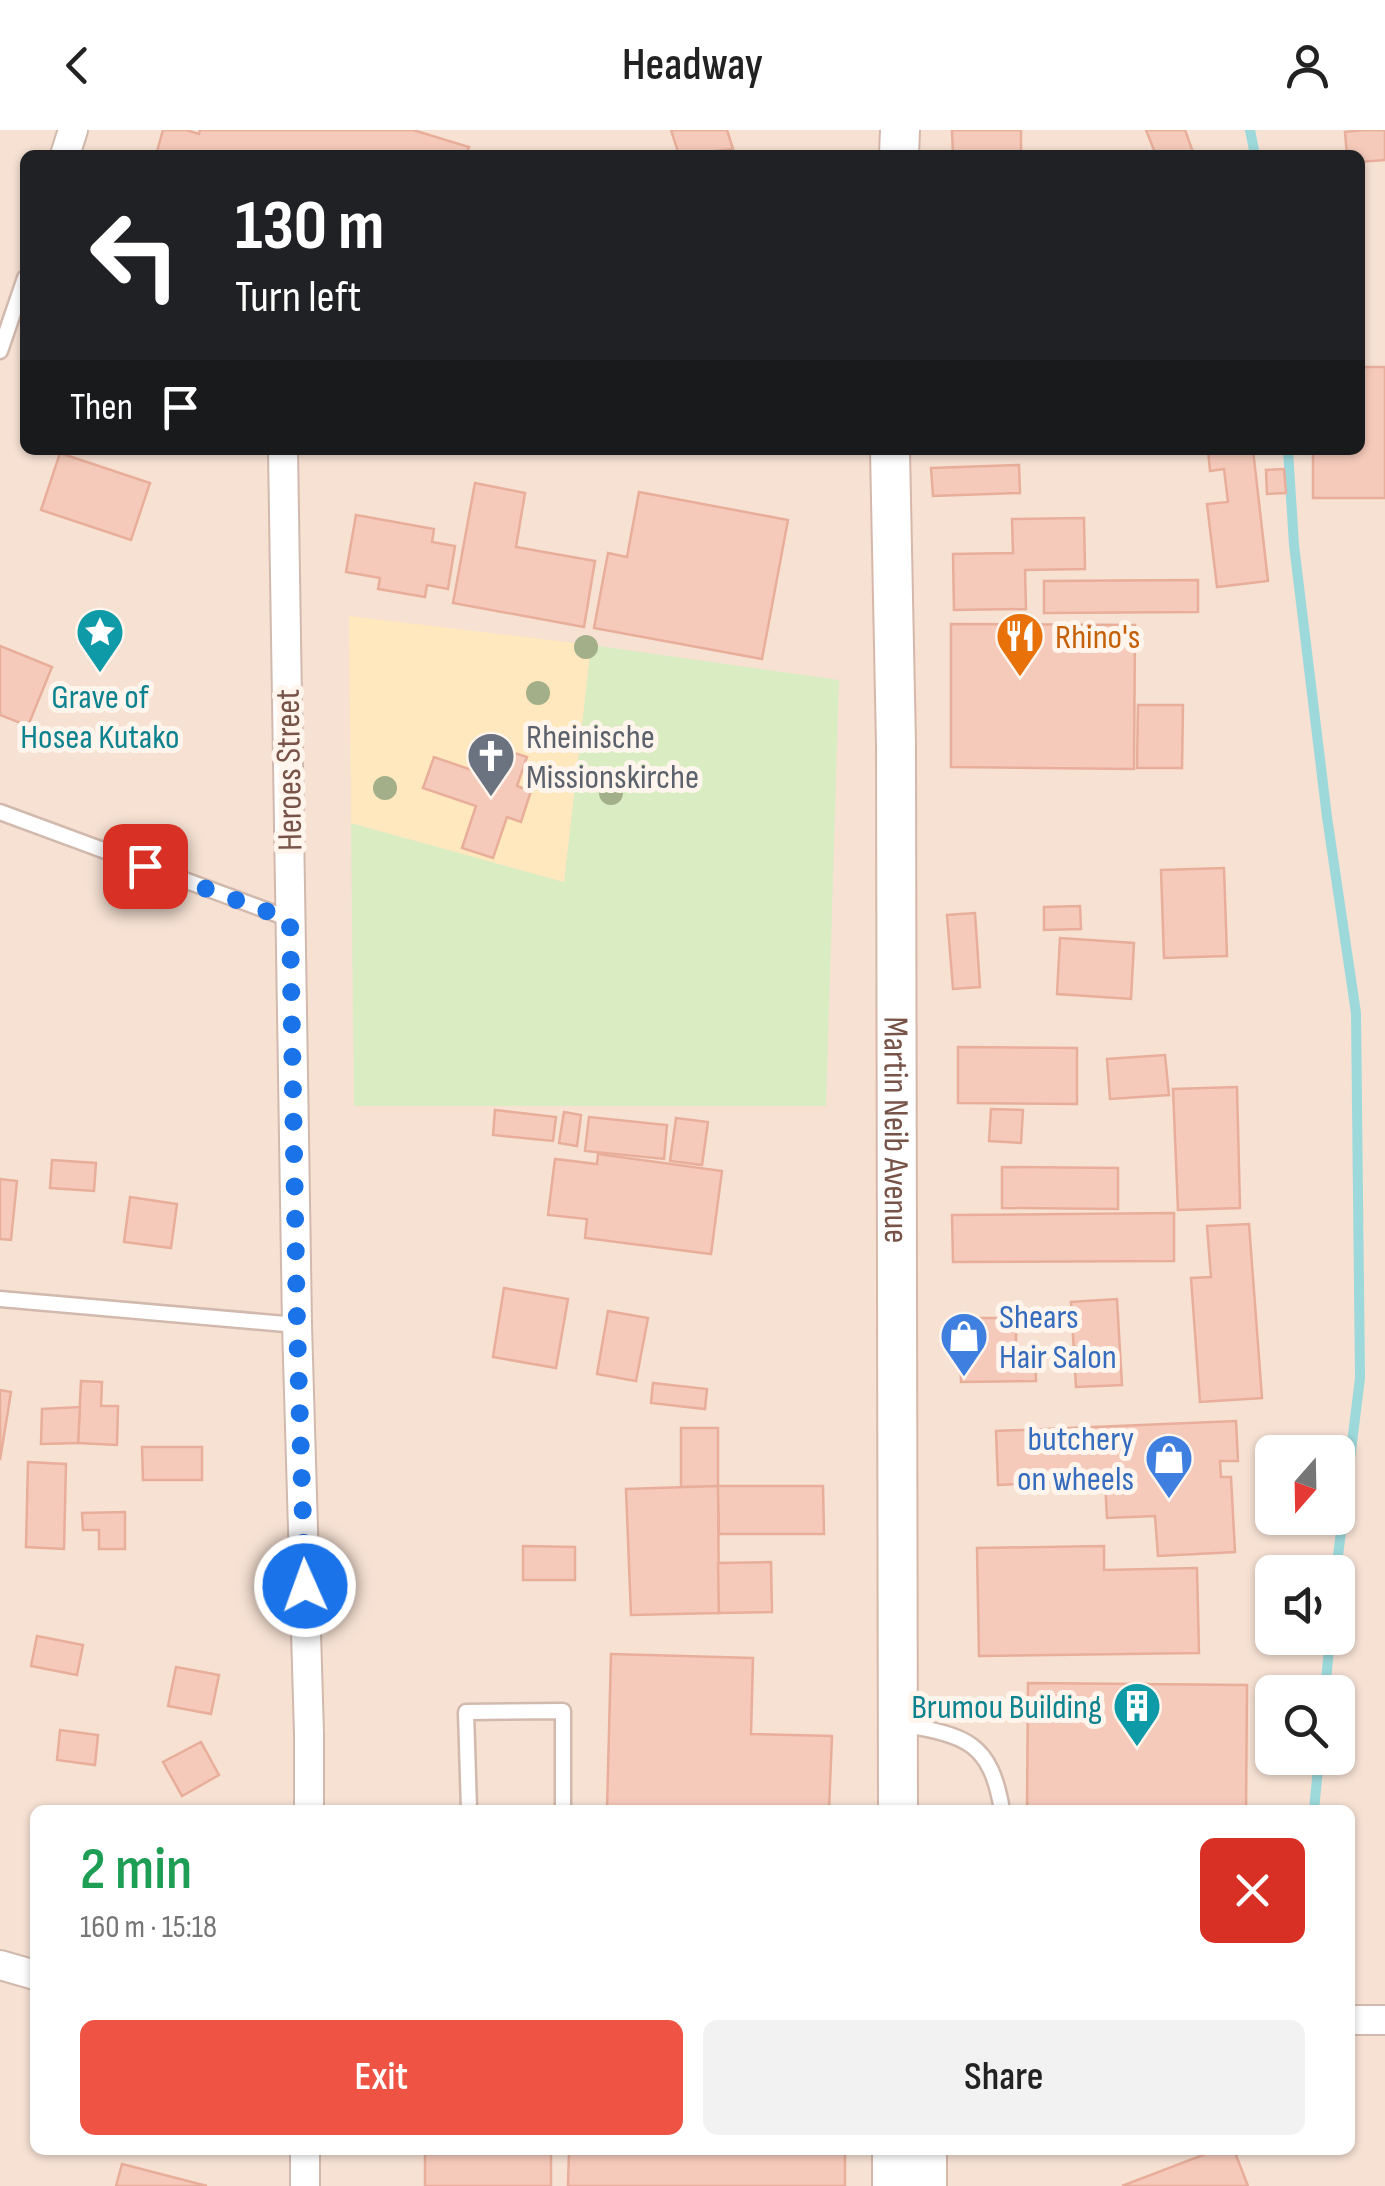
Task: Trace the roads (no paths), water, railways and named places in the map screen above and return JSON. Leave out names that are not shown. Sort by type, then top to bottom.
[{"type":"main road","name":"Martin Neib Avenue","points":[[890,455],[896,745],[898,1805]]},
{"type":"main road","points":[[892,2155],[892,2186]]},
{"type":"main road","points":[[927,2155],[927,2186]]},
{"type":"street","name":"Heroes Street","points":[[282,455],[309,1805]]},
{"type":"street","points":[[0,1965],[30,1974]]},
{"type":"street","points":[[1355,2020],[1385,2020]]},
{"type":"street","points":[[305,2155],[305,2186]]},
{"type":"lane","points":[[0,351],[20,293]]},
{"type":"lane","points":[[0,812],[290,920]]},
{"type":"lane","points":[[0,1298],[297,1325]]},
{"type":"lane","points":[[469,1805],[466,1712],[563,1712],[563,1805]]},
{"type":"lane","points":[[898,1724],[955,1734],[981,1751],[999,1788],[1001,1805]]},
{"type":"waterway","points":[[1250,130],[1254,150]]},
{"type":"waterway","points":[[1288,455],[1294,545],[1327,817],[1356,1013],[1360,1378],[1338,1555]]},
{"type":"waterway","points":[[1327,1675],[1328,1655]]},
{"type":"waterway","points":[[1314,1805],[1317,1775]]},
{"type":"place","name":"Grave of Hosea Kutako","points":[[100,674]]},
{"type":"place","name":"Rhino's","points":[[1020,678]]},
{"type":"place","name":"Rheinische Missionskirche","points":[[491,798]]},
{"type":"place","name":"Shears Hair Salon","points":[[964,1378]]},
{"type":"place","name":"butchery on wheels","points":[[1169,1500]]},
{"type":"place","name":"Brumou Building","points":[[1137,1748]]}]
